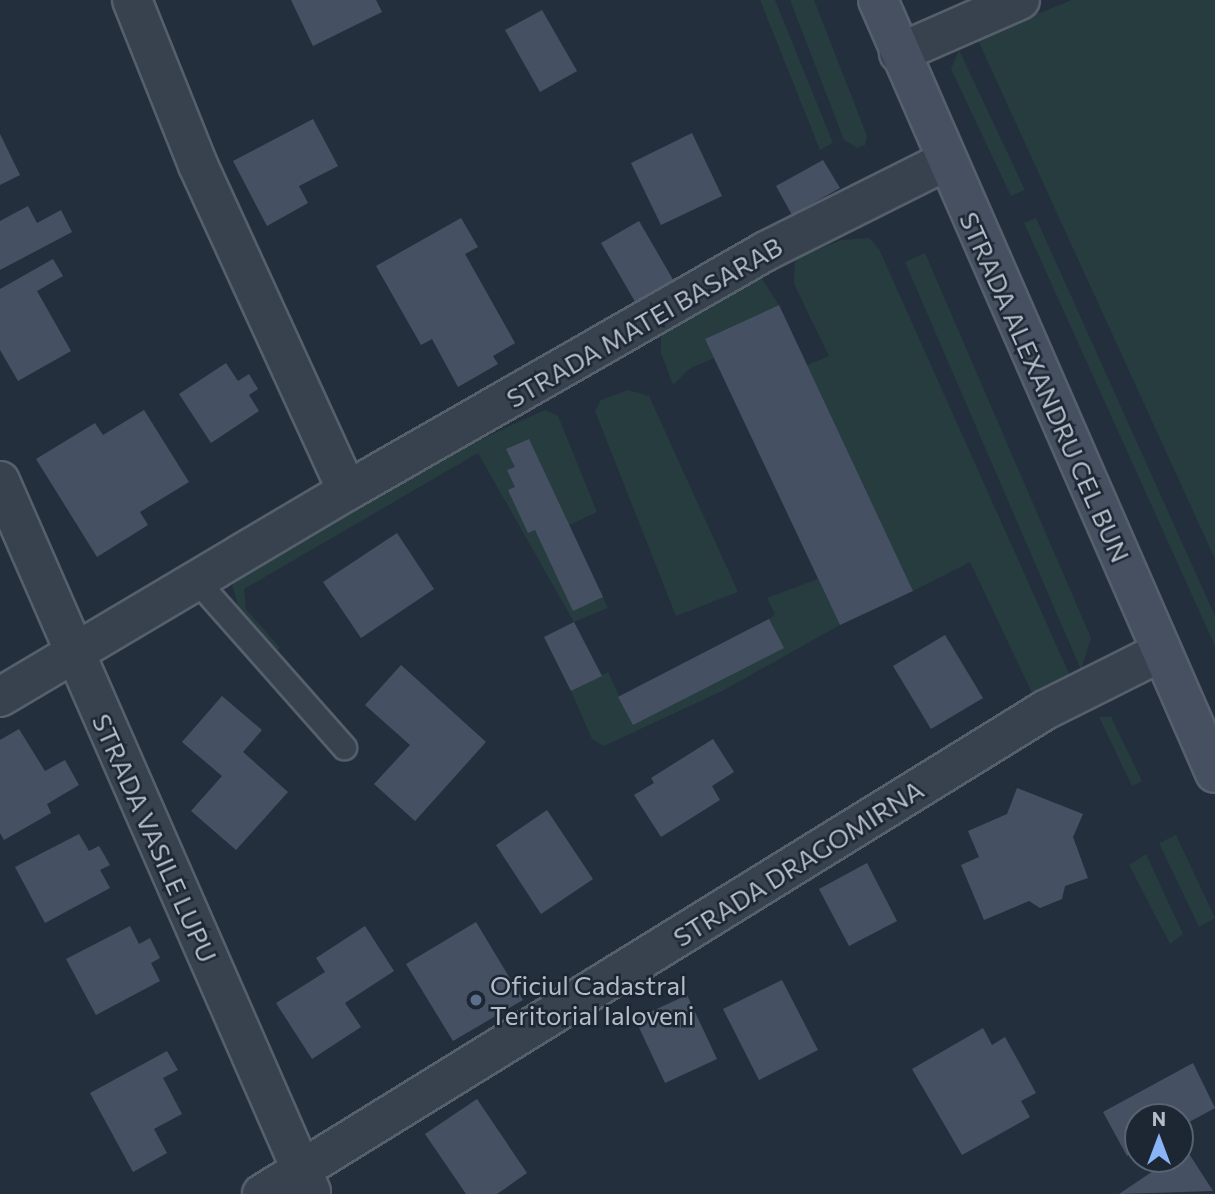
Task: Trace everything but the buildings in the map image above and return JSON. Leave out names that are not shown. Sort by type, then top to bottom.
[{"type":"main road","name":"STRADA ALEXANDRU CEL BUN","points":[[878,0],[1215,773]]},
{"type":"street","points":[[132,0],[198,165],[346,491]]},
{"type":"street","points":[[899,53],[1020,0]]},
{"type":"street","name":"STRADA MATEI BASARAB","points":[[0,697],[346,491],[766,251],[946,161]]},
{"type":"street","name":"STRADA VASILE LUPU","points":[[0,481],[307,1182]]},
{"type":"street","name":"STRADA DRAGOMIRNA","points":[[262,1194],[307,1182],[1045,710],[1161,652]]},
{"type":"lane","points":[[197,581],[344,747]]},
{"type":"green space","points":[[760,0],[775,0],[833,143],[820,150]]},
{"type":"green space","points":[[790,0],[814,0],[867,136],[865,145],[857,148],[844,140]]},
{"type":"green space","points":[[1072,0],[1215,0],[1215,559],[977,38]]},
{"type":"green space","points":[[959,50],[1025,190],[1011,196],[951,69]]},
{"type":"green space","points":[[1036,218],[1215,616],[1215,646],[1024,223]]},
{"type":"green space","points":[[869,238],[879,249],[1071,678],[1034,697],[970,562],[913,591],[807,365],[829,356],[794,284],[795,258],[842,240]]},
{"type":"green space","points":[[925,253],[1091,638],[1081,670],[905,262]]},
{"type":"green space","points":[[760,276],[779,305],[705,339],[714,358],[689,369],[673,385],[661,353],[661,336],[672,320]]},
{"type":"green space","points":[[628,390],[649,396],[738,592],[676,616],[595,411],[601,400]]},
{"type":"green space","points":[[545,410],[558,416],[597,512],[569,525],[608,608],[574,622],[478,453],[244,589],[246,609],[280,648],[273,652],[241,616],[231,580],[477,441]]},
{"type":"green space","points":[[818,579],[840,625],[724,690],[604,746],[592,739],[571,691],[608,672],[619,696],[769,619],[775,614],[767,598]]},
{"type":"green space","points":[[1099,717],[1111,717],[1142,781],[1132,786]]},
{"type":"green space","points":[[1176,835],[1215,918],[1199,927],[1159,843]]},
{"type":"green space","points":[[1146,854],[1183,934],[1170,944],[1129,865]]},
{"type":"place","name":"Oficiul Cadastral Teritorial Ialoveni","points":[[476,1000]]}]
